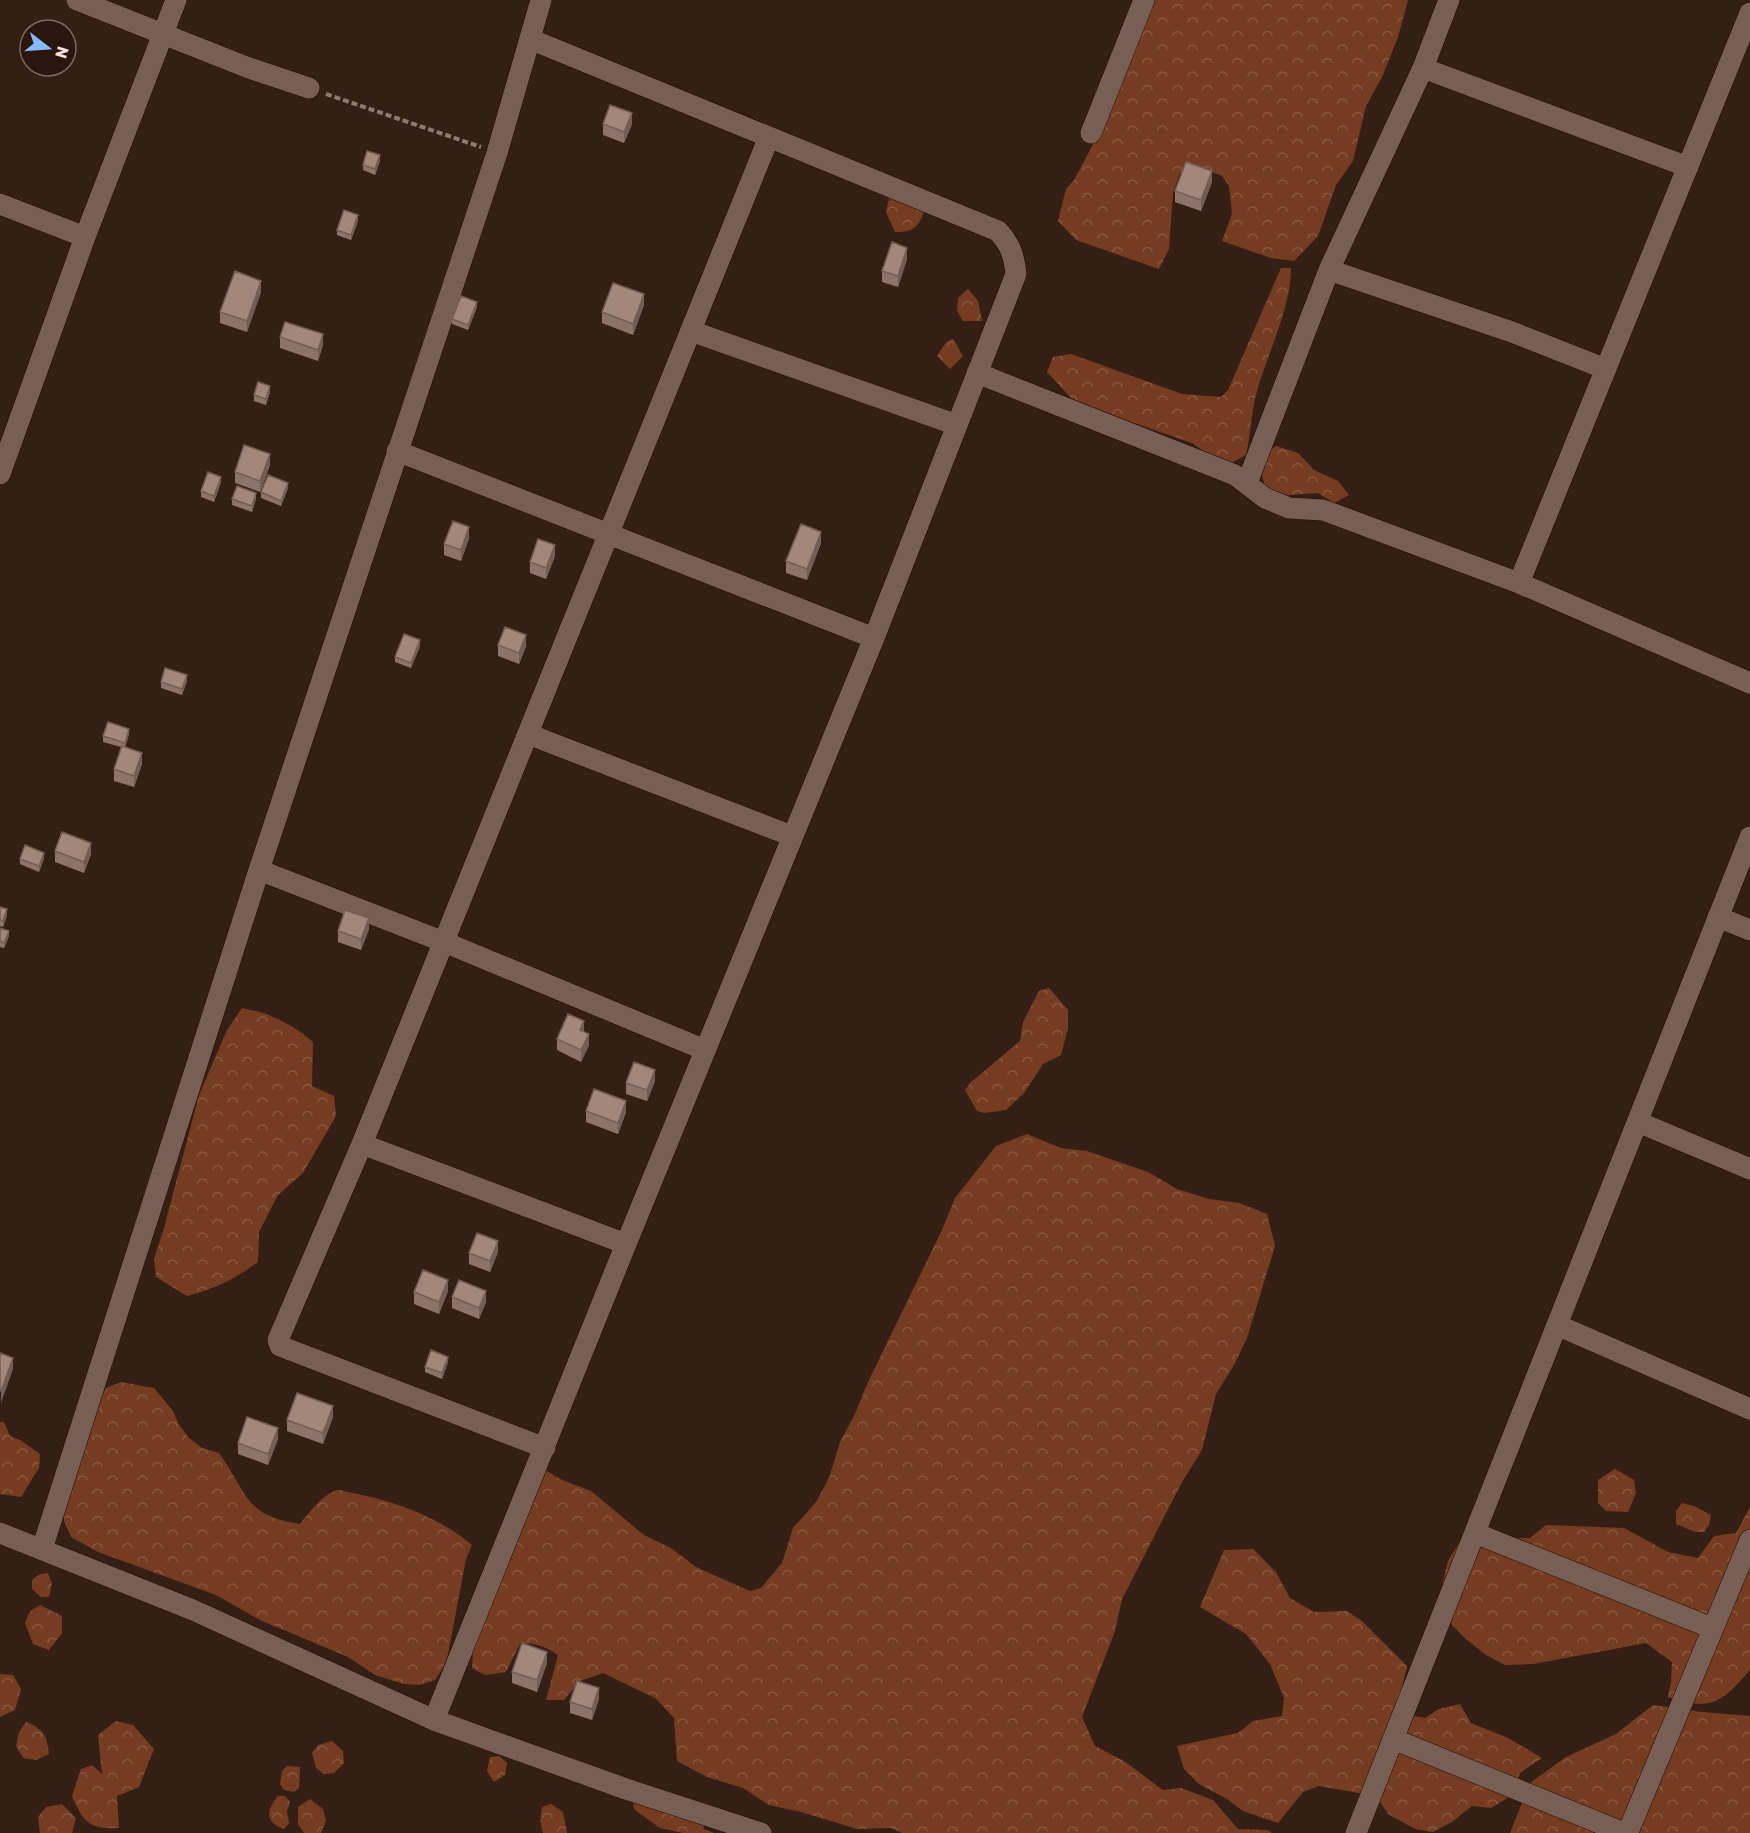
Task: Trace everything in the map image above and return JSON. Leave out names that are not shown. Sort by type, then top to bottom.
[{"type":"street","points":[[77,0],[249,68],[309,88]]},
{"type":"street","points":[[0,474],[7,432],[176,0]]},
{"type":"street","points":[[42,1549],[259,870],[497,153],[541,0]]},
{"type":"street","points":[[1091,133],[1144,0]]},
{"type":"street","points":[[1247,483],[1329,270],[1423,68],[1449,0]]},
{"type":"street","points":[[1520,583],[1750,13]]},
{"type":"street","points":[[434,1720],[874,638],[1016,274],[1014,255],[1007,241],[998,231],[530,39]]},
{"type":"street","points":[[1423,68],[1688,167]]},
{"type":"street","points":[[545,1448],[279,1345],[278,1340],[362,1144],[769,137]]},
{"type":"street","points":[[0,204],[84,237]]},
{"type":"street","points":[[1329,270],[1512,332],[1606,369]]},
{"type":"street","points":[[691,331],[957,425]]},
{"type":"street","points":[[977,374],[1235,475],[1265,498],[1289,508],[1323,510],[1520,583],[1750,683]]},
{"type":"street","points":[[397,451],[874,638]]},
{"type":"street","points":[[528,734],[792,836]]},
{"type":"street","points":[[1356,1833],[1750,837]]},
{"type":"street","points":[[259,870],[444,942],[705,1050]]},
{"type":"street","points":[[1718,916],[1750,930]]},
{"type":"street","points":[[1638,1122],[1750,1169]]},
{"type":"street","points":[[362,1144],[626,1244]]},
{"type":"street","points":[[1557,1325],[1750,1409]]},
{"type":"street","points":[[0,1533],[194,1610],[434,1720],[626,1790],[761,1833]]},
{"type":"street","points":[[1475,1533],[1712,1628]]},
{"type":"street","points":[[1393,1739],[1627,1833],[1750,1540]]},
{"type":"path","points":[[309,88],[497,153]]},
{"type":"green space","points":[[1138,0],[1408,0],[1398,37],[1382,77],[1366,106],[1353,161],[1336,185],[1318,236],[1294,261],[1271,258],[1222,241],[1232,214],[1229,186],[1222,176],[1200,167],[1180,173],[1173,193],[1169,249],[1159,269],[1076,240],[1058,221],[1066,189],[1074,180],[1104,124]]},
{"type":"green space","points":[[890,194],[927,204],[920,221],[913,229],[895,232],[886,212]]},
{"type":"green space","points":[[1281,268],[1291,268],[1287,298],[1257,391],[1246,455],[1231,463],[1212,457],[1192,443],[1093,409],[1072,399],[1047,372],[1053,357],[1071,354],[1182,394],[1221,397],[1228,390]]},
{"type":"green space","points":[[968,289],[978,301],[982,321],[963,321],[957,311],[958,298]]},
{"type":"green space","points":[[953,339],[963,356],[950,369],[937,356],[946,342]]},
{"type":"green space","points":[[1276,446],[1298,453],[1314,470],[1338,481],[1349,495],[1334,503],[1318,493],[1287,495],[1265,487],[1258,459]]},
{"type":"green space","points":[[1049,988],[1068,1010],[1068,1028],[1061,1055],[1043,1064],[1024,1093],[1006,1110],[984,1113],[977,1111],[965,1090],[970,1083],[1020,1041],[1023,1022],[1039,991]]},
{"type":"green space","points":[[242,1008],[280,1020],[313,1042],[312,1086],[334,1096],[336,1116],[303,1173],[278,1195],[259,1232],[258,1262],[224,1283],[187,1296],[156,1277],[154,1259],[199,1095],[227,1030]]},
{"type":"green space","points":[[1027,1134],[1061,1148],[1087,1151],[1148,1172],[1177,1189],[1209,1199],[1239,1203],[1267,1214],[1275,1246],[1247,1338],[1216,1394],[1202,1450],[1182,1482],[1122,1599],[1115,1631],[1082,1717],[1095,1746],[1124,1761],[1163,1790],[1181,1788],[1213,1800],[1238,1829],[1268,1830],[1272,1833],[902,1833],[891,1828],[857,1829],[769,1805],[743,1788],[707,1777],[677,1761],[674,1718],[655,1698],[603,1673],[580,1681],[564,1700],[546,1700],[558,1655],[544,1647],[535,1644],[520,1644],[506,1672],[485,1675],[472,1668],[474,1634],[545,1470],[562,1480],[591,1491],[644,1535],[671,1548],[696,1567],[750,1591],[761,1588],[782,1563],[793,1528],[816,1502],[829,1478],[840,1442],[942,1230],[955,1198],[996,1146]]},
{"type":"green space","points":[[121,1382],[154,1388],[173,1411],[179,1425],[189,1438],[202,1448],[219,1453],[249,1500],[257,1509],[268,1515],[300,1524],[322,1499],[340,1490],[384,1501],[431,1518],[472,1545],[466,1559],[448,1654],[435,1680],[420,1685],[404,1684],[375,1675],[348,1657],[260,1620],[216,1595],[98,1552],[71,1537],[64,1521],[64,1503],[97,1402],[106,1388]]},
{"type":"green space","points":[[0,1422],[4,1422],[10,1436],[40,1454],[39,1468],[21,1497],[0,1494]]},
{"type":"green space","points":[[1615,1469],[1634,1480],[1636,1493],[1628,1512],[1606,1511],[1598,1503],[1598,1480]]},
{"type":"green space","points":[[1682,1503],[1694,1506],[1711,1515],[1709,1525],[1704,1532],[1695,1532],[1676,1524],[1676,1511]]},
{"type":"green space","points":[[1750,1507],[1750,1670],[1732,1690],[1715,1701],[1695,1704],[1668,1697],[1672,1662],[1646,1643],[1533,1664],[1505,1665],[1486,1655],[1452,1625],[1439,1598],[1448,1561],[1460,1541],[1473,1528],[1491,1527],[1503,1538],[1530,1538],[1546,1525],[1624,1528],[1668,1552],[1698,1558],[1714,1536],[1736,1533]]},
{"type":"green space","points":[[1253,1549],[1276,1572],[1290,1598],[1314,1612],[1347,1611],[1362,1621],[1407,1666],[1399,1701],[1409,1715],[1425,1718],[1439,1709],[1460,1704],[1471,1723],[1508,1738],[1542,1758],[1520,1773],[1509,1797],[1491,1808],[1472,1806],[1452,1822],[1433,1832],[1415,1829],[1388,1814],[1376,1796],[1319,1786],[1303,1792],[1278,1823],[1243,1811],[1227,1799],[1199,1784],[1184,1769],[1177,1746],[1238,1733],[1253,1721],[1282,1716],[1284,1698],[1270,1664],[1246,1634],[1200,1607],[1224,1550]]},
{"type":"green space","points":[[48,1573],[52,1584],[49,1597],[41,1597],[32,1589],[32,1580],[38,1575]]},
{"type":"green space","points":[[40,1605],[62,1616],[62,1633],[49,1650],[33,1644],[25,1623],[30,1611]]},
{"type":"green space","points":[[0,1674],[13,1675],[21,1689],[15,1710],[0,1717]]},
{"type":"green space","points":[[1653,1705],[1750,1716],[1750,1833],[1510,1833],[1530,1783],[1566,1757],[1616,1734]]},
{"type":"green space","points":[[116,1721],[133,1725],[154,1749],[139,1787],[117,1796],[119,1828],[101,1828],[94,1826],[84,1818],[72,1796],[81,1769],[92,1765],[102,1774],[98,1735]]},
{"type":"green space","points":[[26,1722],[41,1730],[47,1742],[49,1754],[36,1760],[23,1758],[16,1746],[19,1732]]},
{"type":"green space","points":[[332,1741],[343,1751],[344,1763],[334,1773],[324,1774],[316,1768],[312,1753],[318,1745]]},
{"type":"green space","points":[[499,1756],[507,1763],[505,1775],[494,1782],[487,1771],[490,1757]]},
{"type":"green space","points":[[287,1766],[300,1767],[299,1788],[294,1792],[284,1790],[280,1784],[282,1771]]},
{"type":"green space","points":[[278,1796],[285,1796],[290,1802],[287,1811],[289,1823],[284,1829],[273,1823],[269,1816],[271,1806]]},
{"type":"green space","points":[[637,1796],[701,1814],[704,1829],[714,1833],[683,1833],[660,1828],[635,1810],[633,1806]]},
{"type":"green space","points":[[310,1799],[323,1809],[326,1821],[321,1833],[304,1833],[298,1824],[298,1807]]},
{"type":"green space","points":[[62,1804],[76,1818],[72,1833],[40,1833],[38,1817],[46,1807]]},
{"type":"green space","points":[[551,1804],[563,1812],[567,1833],[543,1833],[540,1821],[542,1807]]},
{"type":"building","points":[[610,105],[632,113],[624,132],[603,124]]},
{"type":"building","points":[[367,151],[380,155],[375,169],[363,165]]},
{"type":"building","points":[[1186,162],[1212,171],[1201,200],[1175,191]]},
{"type":"building","points":[[344,210],[358,215],[351,235],[337,230]]},
{"type":"building","points":[[892,242],[907,248],[898,276],[882,271]]},
{"type":"building","points":[[235,271],[261,281],[247,321],[220,312]]},
{"type":"building","points":[[613,283],[644,294],[633,324],[602,312]]},
{"type":"building","points":[[461,296],[477,302],[468,325],[452,319]]},
{"type":"building","points":[[285,322],[323,334],[318,350],[280,337]]},
{"type":"building","points":[[258,382],[270,386],[266,399],[254,395]]},
{"type":"building","points":[[244,445],[270,454],[260,481],[235,472]]},
{"type":"building","points":[[208,472],[221,477],[214,496],[201,491]]},
{"type":"building","points":[[268,475],[288,483],[281,501],[261,492]]},
{"type":"building","points":[[237,486],[256,493],[252,506],[232,499]]},
{"type":"building","points":[[453,521],[469,527],[461,550],[444,544]]},
{"type":"building","points":[[801,524],[821,532],[807,569],[786,561]]},
{"type":"building","points":[[538,539],[555,545],[546,568],[530,562]]},
{"type":"building","points":[[505,627],[526,635],[519,653],[498,645]]},
{"type":"building","points":[[404,634],[420,640],[411,663],[395,657]]},
{"type":"building","points":[[165,668],[187,675],[182,689],[161,682]]},
{"type":"building","points":[[108,722],[129,729],[125,743],[103,736]]},
{"type":"building","points":[[122,746],[142,753],[134,776],[114,769]]},
{"type":"building","points":[[62,832],[91,843],[84,862],[55,851]]},
{"type":"building","points":[[25,845],[44,853],[39,866],[20,859]]},
{"type":"building","points":[[0,907],[7,909],[3,921],[0,920]]},
{"type":"building","points":[[345,910],[369,918],[361,939],[338,931]]},
{"type":"building","points":[[0,928],[9,931],[4,943],[0,941]]},
{"type":"building","points":[[568,1014],[584,1021],[580,1030],[589,1034],[581,1050],[557,1039]]},
{"type":"building","points":[[634,1062],[655,1070],[647,1090],[626,1083]]},
{"type":"building","points":[[594,1089],[626,1101],[618,1123],[586,1111]]},
{"type":"building","points":[[477,1233],[498,1241],[490,1261],[469,1253]]},
{"type":"building","points":[[423,1270],[448,1280],[439,1302],[414,1292]]},
{"type":"building","points":[[459,1280],[486,1291],[479,1308],[452,1297]]},
{"type":"building","points":[[431,1350],[448,1357],[442,1373],[425,1367]]},
{"type":"building","points":[[0,1353],[13,1358],[1,1391],[0,1391]]},
{"type":"building","points":[[297,1393],[333,1406],[323,1433],[287,1420]]},
{"type":"building","points":[[247,1417],[278,1428],[268,1454],[238,1443]]},
{"type":"building","points":[[522,1643],[547,1652],[537,1680],[512,1672]]},
{"type":"building","points":[[577,1681],[599,1688],[592,1709],[570,1702]]}]
